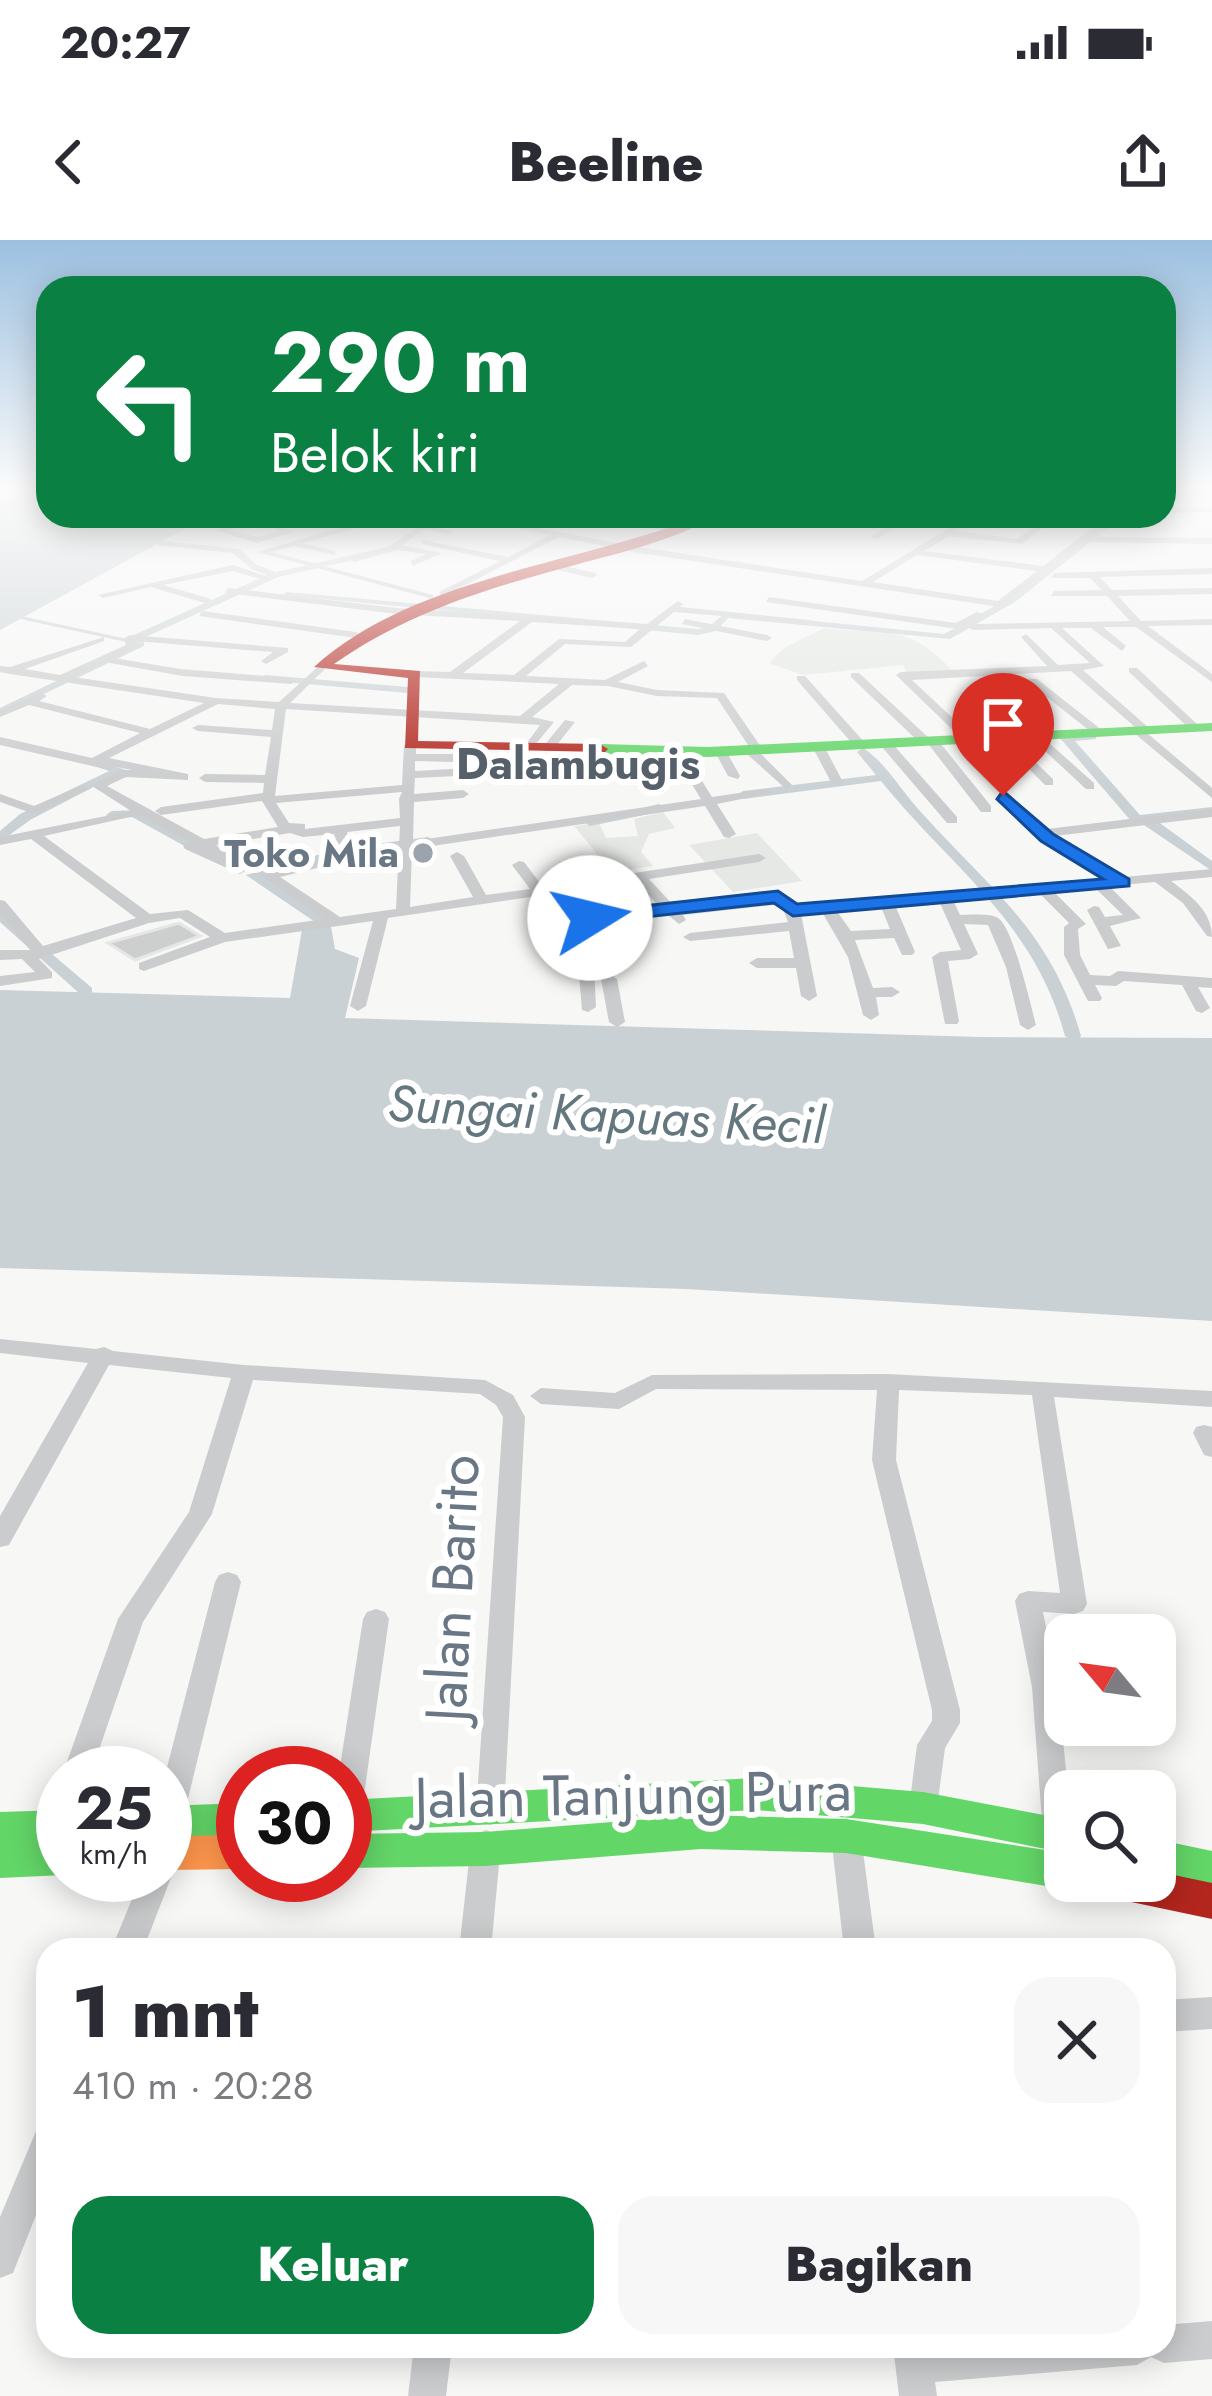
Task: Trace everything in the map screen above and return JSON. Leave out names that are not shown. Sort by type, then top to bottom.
[{"type":"main road","points":[[306,677],[356,635],[414,604],[460,593]]},
{"type":"main road","points":[[306,677],[416,674],[408,772],[547,743],[626,766],[678,752],[742,758],[818,748],[1205,729]]},
{"type":"main road","name":"Jalan Tanjung Pura","points":[[372,1815],[682,1794],[832,1797],[922,1808],[1044,1832]]},
{"type":"main road","points":[[0,1829],[36,1826]]},
{"type":"main road","name":"Jalan Tanjung Pura","points":[[372,1851],[485,1849],[701,1832],[846,1836],[1044,1867]]},
{"type":"main road","points":[[0,1862],[36,1860]]},
{"type":"main road","points":[[1176,1860],[1212,1868]]},
{"type":"main road","points":[[1176,1893],[1212,1900]]},
{"type":"street","points":[[103,596],[117,593]]},
{"type":"street","points":[[180,593],[208,601]]},
{"type":"street","points":[[253,593],[594,623],[713,627],[767,638]]},
{"type":"street","points":[[381,593],[414,604],[439,593]]},
{"type":"street","points":[[747,613],[769,600],[800,593]]},
{"type":"street","points":[[926,593],[999,604]]},
{"type":"street","points":[[769,600],[958,626],[1018,593]]},
{"type":"street","points":[[1054,594],[1094,593]]},
{"type":"street","points":[[1112,593],[1139,624],[1212,679]]},
{"type":"street","points":[[517,678],[562,641],[626,646],[674,606],[805,620]]},
{"type":"street","points":[[202,614],[356,635]]},
{"type":"street","points":[[452,676],[532,617]]},
{"type":"street","points":[[575,641],[594,623]]},
{"type":"street","points":[[973,627],[1208,624]]},
{"type":"street","points":[[986,809],[948,741],[900,674],[1099,665],[1054,626]]},
{"type":"street","points":[[1095,626],[1122,648]]},
{"type":"street","points":[[1026,637],[1056,669]]},
{"type":"street","points":[[4,670],[99,639],[284,650],[266,662]]},
{"type":"street","points":[[155,649],[169,641]]},
{"type":"street","points":[[0,712],[28,703],[130,642]]},
{"type":"street","points":[[202,655],[266,662],[306,677]]},
{"type":"street","points":[[102,659],[184,672],[306,677]]},
{"type":"street","points":[[607,683],[644,664]]},
{"type":"street","points":[[1073,668],[1212,794]]},
{"type":"street","points":[[4,670],[65,682],[245,703],[280,712]]},
{"type":"street","points":[[1133,670],[1205,729]]},
{"type":"street","points":[[416,674],[571,680],[657,693],[720,695],[742,758],[786,785]]},
{"type":"street","points":[[855,675],[989,770]]},
{"type":"street","points":[[306,677],[280,712],[268,779],[269,801],[303,833],[404,822]]},
{"type":"street","points":[[801,678],[952,820]]},
{"type":"street","points":[[226,712],[412,713],[547,743],[571,680]]},
{"type":"street","points":[[1033,681],[1099,733]]},
{"type":"street","points":[[0,712],[65,682]]},
{"type":"street","points":[[153,705],[176,695]]},
{"type":"street","points":[[113,766],[97,758],[146,730],[216,701]]},
{"type":"street","points":[[28,703],[146,730]]},
{"type":"street","points":[[245,703],[198,728],[274,734]]},
{"type":"street","points":[[1035,736],[1090,786]]},
{"type":"street","points":[[1004,738],[1049,782]]},
{"type":"street","points":[[0,741],[184,777],[124,772],[98,786],[202,843]]},
{"type":"street","points":[[818,748],[837,782]]},
{"type":"street","points":[[678,752],[729,834]]},
{"type":"street","points":[[196,820],[453,758]]},
{"type":"street","points":[[408,772],[464,794]]},
{"type":"street","points":[[404,912],[408,772]]},
{"type":"street","points":[[205,778],[268,779]]},
{"type":"street","points":[[0,837],[34,810],[84,789]]},
{"type":"street","points":[[405,843],[508,833],[766,793]]},
{"type":"street","points":[[1003,796],[1042,834],[1123,883]]},
{"type":"street","points":[[0,798],[34,810]]},
{"type":"street","points":[[161,811],[269,801]]},
{"type":"street","points":[[1042,834],[1212,813]]},
{"type":"street","points":[[0,837],[133,814]]},
{"type":"street","points":[[334,920],[269,875],[348,852],[339,830],[344,827]]},
{"type":"street","points":[[292,893],[285,896],[190,845],[296,828]]},
{"type":"street","points":[[508,833],[518,860],[539,891]]},
{"type":"street","points":[[33,834],[147,919]]},
{"type":"street","points":[[457,856],[481,899]]},
{"type":"street","points":[[144,966],[222,938],[758,858]]},
{"type":"street","points":[[639,876],[691,939],[790,907],[1210,873]]},
{"type":"street","points":[[1160,879],[1188,900],[1212,934]]},
{"type":"street","points":[[1100,885],[1134,918],[1099,916],[1113,946]]},
{"type":"street","points":[[569,886],[618,957],[586,964],[588,1006]]},
{"type":"street","points":[[1042,888],[1059,908],[1071,910],[1079,924],[1071,927],[1069,942],[1094,998]]},
{"type":"street","points":[[944,896],[970,954],[940,957],[951,1021]]},
{"type":"street","points":[[590,918],[778,897],[790,907],[798,963],[809,997]]},
{"type":"street","points":[[886,902],[907,952]]},
{"type":"street","points":[[0,904],[47,975],[0,981]]},
{"type":"street","points":[[826,907],[844,936],[867,992],[871,1015]]},
{"type":"street","points":[[0,955],[36,954],[147,919],[183,913],[222,938]]},
{"type":"street","points":[[358,1006],[382,915]]},
{"type":"street","points":[[954,920],[994,921],[1014,967],[1028,1025]]},
{"type":"street","points":[[844,936],[901,933]]},
{"type":"street","points":[[757,963],[798,963]]},
{"type":"street","points":[[1085,980],[1116,981],[1118,976],[1212,983]]},
{"type":"street","points":[[609,979],[617,1022]]},
{"type":"street","points":[[1187,981],[1202,1008]]},
{"type":"street","points":[[867,992],[892,992]]},
{"type":"street","points":[[0,1346],[244,1372],[200,1514],[131,1619],[86,1746]]},
{"type":"street","points":[[0,1538],[8,1511],[104,1354]]},
{"type":"street","name":"Jalan Barito","points":[[244,1372],[485,1387],[506,1400],[514,1417],[490,1809],[476,1938]]},
{"type":"street","points":[[887,1381],[892,1413],[884,1431],[884,1460],[946,1710],[946,1724],[931,1745],[922,1808]]},
{"type":"street","points":[[541,1396],[619,1401],[652,1382],[887,1381],[1212,1399]]},
{"type":"street","points":[[1042,1390],[1074,1604],[1028,1601],[1046,1687],[1055,1770]]},
{"type":"street","points":[[189,1746],[228,1582]]},
{"type":"street","points":[[357,1746],[376,1619]]},
{"type":"street","points":[[846,1836],[859,1938]]},
{"type":"street","points":[[132,1938],[147,1902]]},
{"type":"street","points":[[1176,2015],[1212,2013]]},
{"type":"street","points":[[0,2260],[36,2172]]},
{"type":"street","points":[[1176,2343],[1212,2339]]},
{"type":"street","points":[[428,2396],[432,2358]]},
{"type":"street","points":[[915,2369],[1021,2358]]},
{"type":"shaded area","points":[[824,628],[908,638],[953,671],[907,673],[903,665],[803,675],[769,663],[784,648]]},
{"type":"shaded area","points":[[663,812],[675,828],[649,834],[641,852],[653,866],[612,872],[574,826],[599,823],[606,838],[638,836],[634,819]]},
{"type":"shaded area","points":[[757,833],[802,881],[733,892],[689,845]]},
{"type":"water","points":[[0,593],[68,593],[0,630]]},
{"type":"water","name":"Sungai Kapuas Kecil","points":[[330,921],[335,949],[359,958],[345,1018],[980,1037],[1212,1038],[1212,1321],[686,1289],[0,1268],[0,990],[290,998],[303,924]]},
{"type":"building","points":[[179,923],[200,936],[135,960],[108,943]]},
{"type":"waterway","points":[[0,712],[140,644],[129,641],[236,593]]},
{"type":"waterway","points":[[287,595],[698,632],[712,629],[726,615],[946,637],[1021,593]]},
{"type":"waterway","points":[[23,618],[129,641]]},
{"type":"waterway","points":[[265,678],[408,690]]},
{"type":"waterway","points":[[1092,737],[1066,738],[1136,818],[1145,819]]},
{"type":"waterway","points":[[863,752],[884,777]]},
{"type":"waterway","points":[[0,838],[25,817],[120,770],[89,760]]},
{"type":"waterway","points":[[743,795],[884,777]]},
{"type":"waterway","points":[[884,777],[1032,942],[1064,1002],[1073,1036]]},
{"type":"waterway","points":[[590,822],[659,808]]},
{"type":"waterway","points":[[1145,819],[1212,811]]},
{"type":"waterway","points":[[112,815],[134,813],[213,856]]},
{"type":"waterway","points":[[1145,819],[1212,867]]},
{"type":"waterway","points":[[256,876],[339,853],[428,841]]},
{"type":"waterway","points":[[253,875],[321,922]]},
{"type":"waterway","points":[[0,914],[86,991]]},
{"type":"traffic: fast","points":[[600,749],[708,752],[1212,727]]},
{"type":"traffic: fast","points":[[372,1815],[755,1794],[923,1808],[1044,1832]]},
{"type":"traffic: fast","points":[[192,1822],[216,1821]]},
{"type":"traffic: fast","points":[[0,1829],[36,1828]]},
{"type":"traffic: fast","points":[[372,1851],[485,1849],[701,1832],[846,1836],[1044,1868]]},
{"type":"traffic: fast","points":[[0,1861],[36,1859]]},
{"type":"traffic: fast","points":[[1176,1860],[1212,1868]]},
{"type":"traffic: slow","points":[[192,1853],[216,1852]]},
{"type":"traffic: jam","points":[[465,593],[365,636],[321,667],[415,674],[410,745],[600,749]]},
{"type":"traffic: jam","points":[[1176,1893],[1212,1901]]},
{"type":"place","name":"Toko Mila","points":[[423,853]]},
{"type":"district","name":"Dalambugis","points":[[578,763]]},
{"type":"route","points":[[590,918],[778,897],[793,910],[1123,883],[1047,838],[1003,796]]}]
